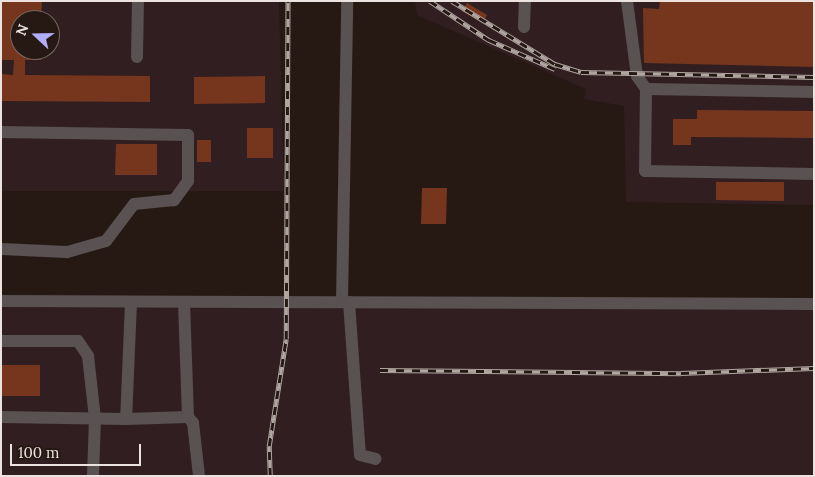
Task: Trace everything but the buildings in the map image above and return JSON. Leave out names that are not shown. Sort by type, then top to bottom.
[{"type":"street","points":[[137,57],[138,1]]},
{"type":"street","points":[[347,1],[346,302],[360,455],[376,459]]},
{"type":"street","points":[[524,27],[525,1]]},
{"type":"street","points":[[627,1],[638,76],[646,89],[645,171],[814,174]]},
{"type":"street","points":[[646,89],[814,92]]},
{"type":"street","points":[[1,132],[188,135],[188,181],[174,200],[134,204],[106,242],[66,252],[1,248]]},
{"type":"street","points":[[1,301],[814,304]]},
{"type":"street","points":[[126,419],[131,302]]},
{"type":"street","points":[[184,302],[188,417],[193,423],[199,476]]},
{"type":"street","points":[[1,341],[78,341],[88,356],[95,418],[93,476]]},
{"type":"street","points":[[1,417],[126,419],[188,417]]},
{"type":"shaded area","points":[[1,1],[279,1],[284,191],[1,191]]},
{"type":"shaded area","points":[[415,1],[814,1],[814,205],[626,202],[624,106],[584,99],[586,89],[417,15]]},
{"type":"shaded area","points":[[1,302],[814,304],[814,476],[1,476]]},
{"type":"railway","points":[[270,476],[269,446],[286,339],[288,1]]},
{"type":"railway","points":[[430,1],[489,40],[555,69]]},
{"type":"railway","points":[[452,1],[555,64],[581,72],[814,77]]},
{"type":"railway","points":[[380,370],[681,373],[814,368]]}]
